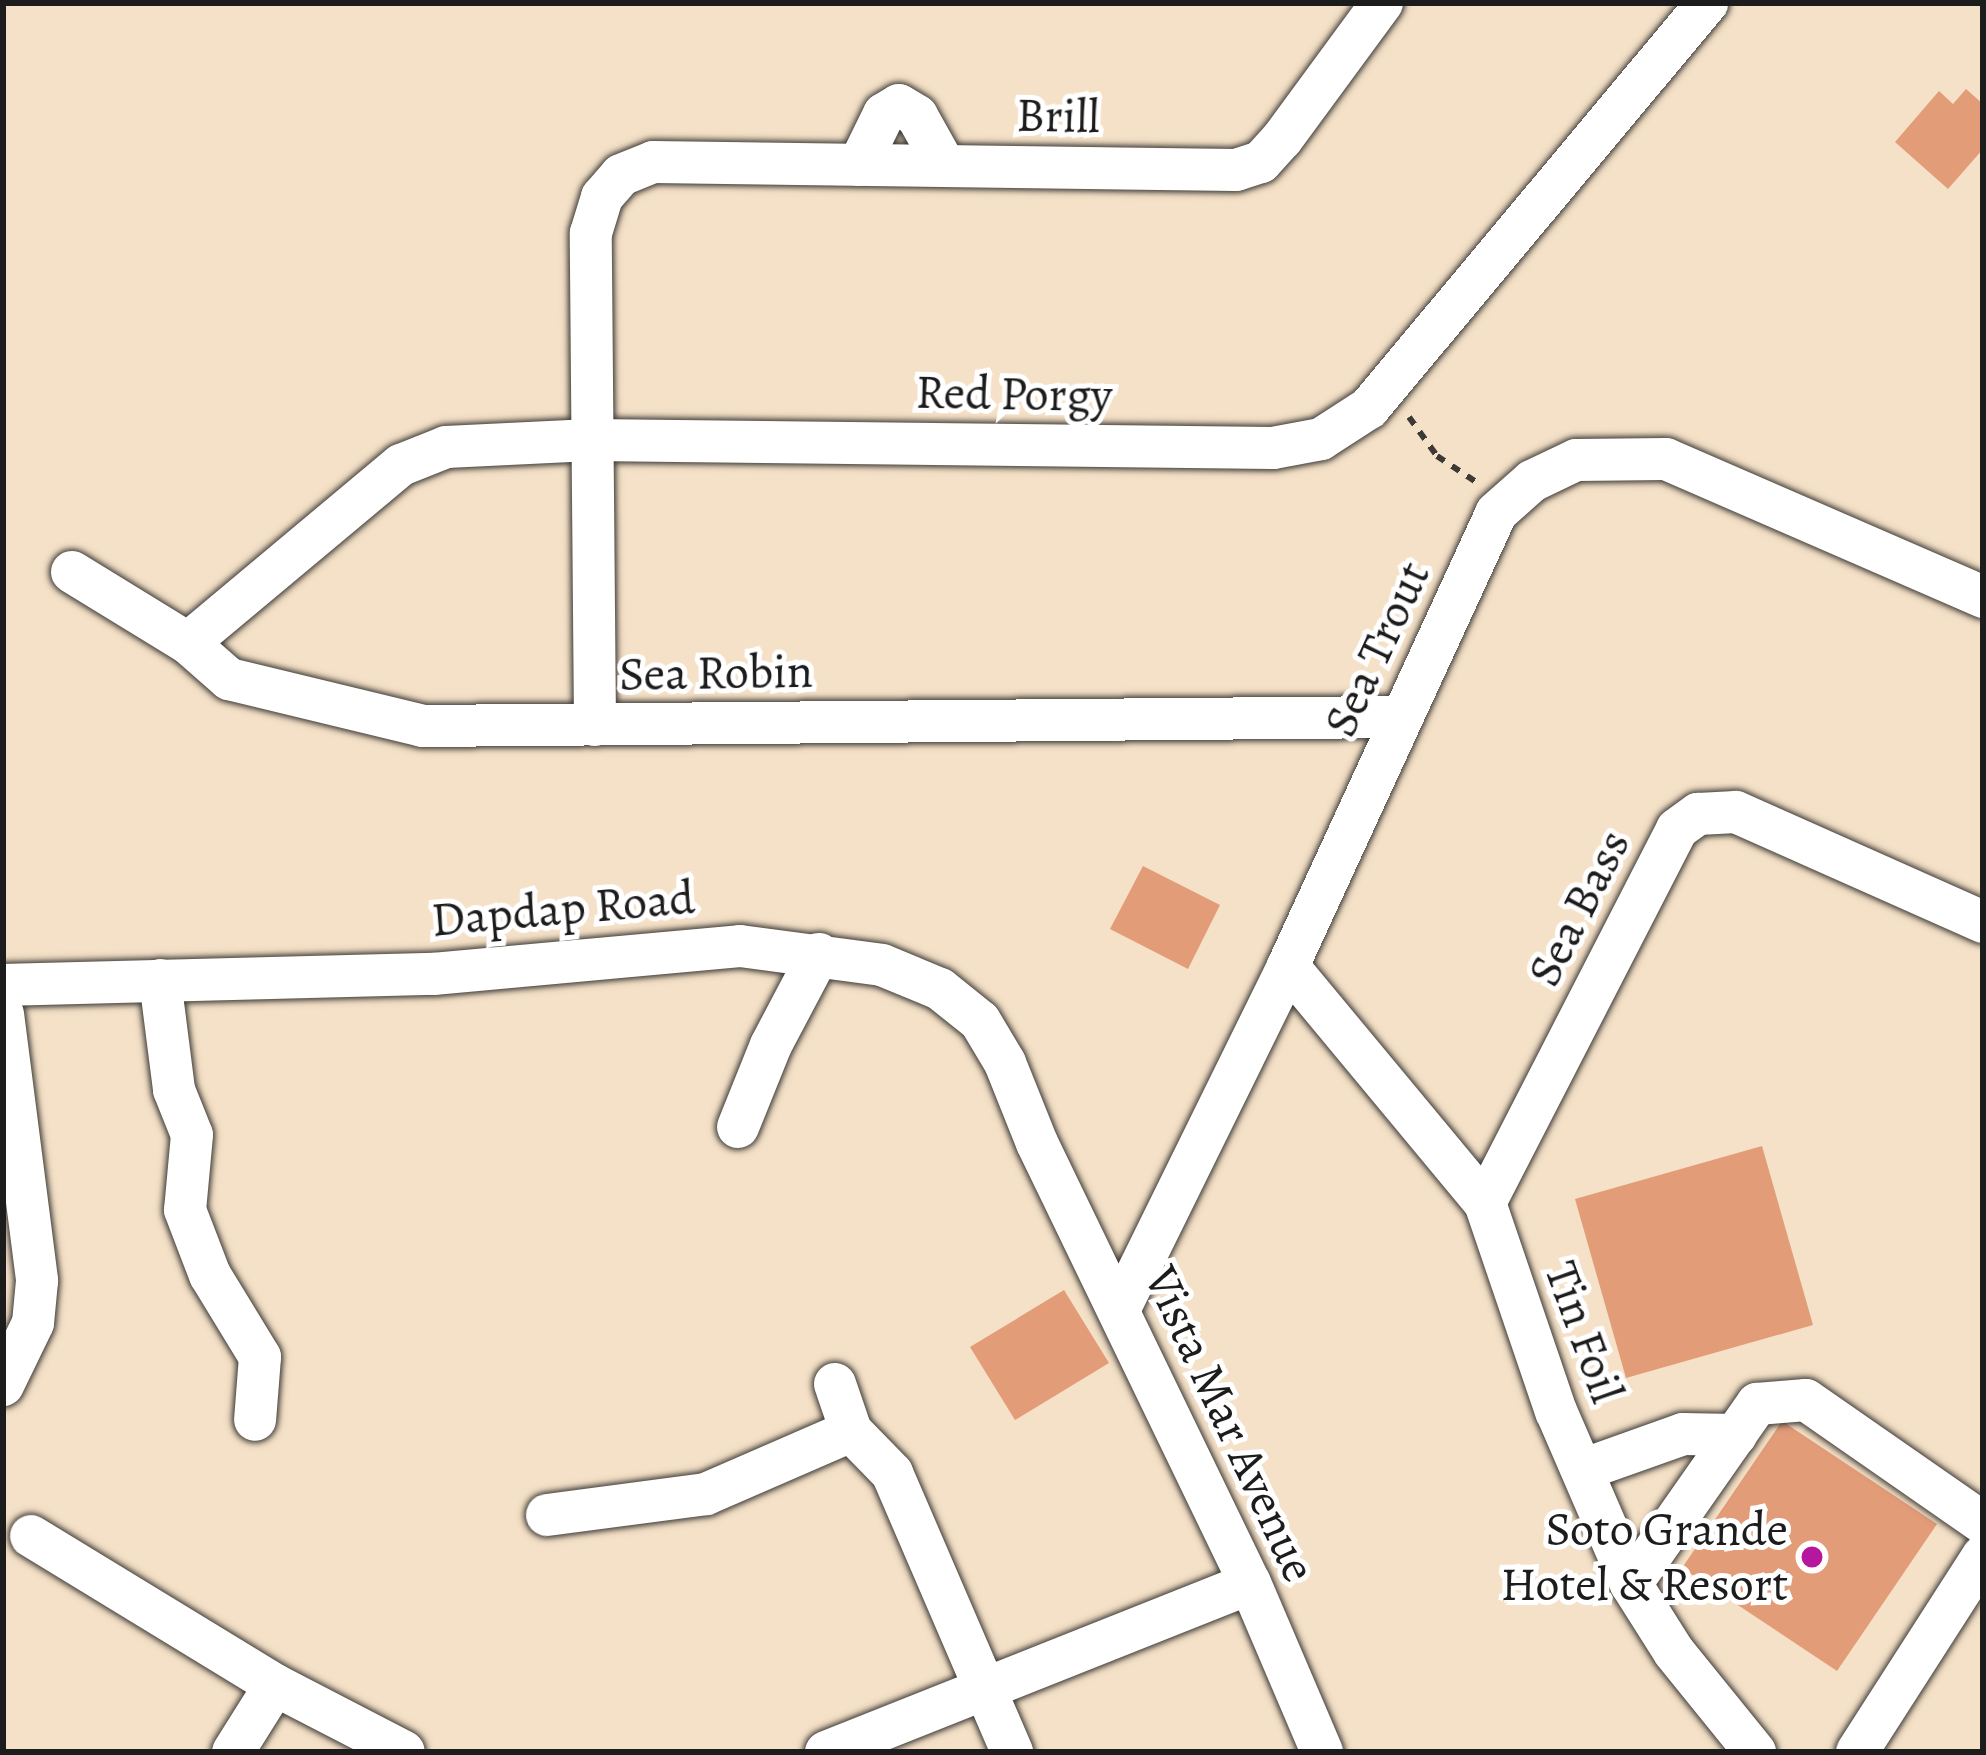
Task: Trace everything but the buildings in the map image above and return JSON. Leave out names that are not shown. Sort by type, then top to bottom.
[{"type":"street","name":"Brill","points":[[591,440],[591,233],[602,197],[621,175],[653,162],[1236,170],[1262,162],[1382,3]]},
{"type":"street","name":"Red Porgy","points":[[188,643],[401,465],[446,447],[591,440],[1273,448],[1321,439],[1369,408],[1707,3]]},
{"type":"street","points":[[859,165],[884,114],[899,105],[917,116],[945,166]]},
{"type":"street","points":[[591,440],[595,725]]},
{"type":"street","name":"Sea Trout","points":[[1120,1308],[1288,966],[1496,513],[1532,481],[1576,460],[1666,459],[1983,597]]},
{"type":"street","name":"Sea Robin","points":[[72,572],[188,643],[229,679],[423,726],[1400,717]]},
{"type":"street","name":"Sea Bass","points":[[1485,1203],[1677,829],[1697,814],[1736,812],[1983,922]]},
{"type":"street","name":"Dapdap Road","points":[[3,986],[433,974],[698,946],[819,954],[882,965],[962,1004],[994,1040],[1037,1143]]},
{"type":"street","points":[[738,1127],[771,1046],[819,954]]},
{"type":"street","name":"Tin Foil","points":[[1288,966],[1485,1203],[1582,1470],[1631,1584],[1674,1652],[1755,1752]]},
{"type":"street","points":[[160,980],[174,1090],[192,1135],[185,1210],[210,1275],[260,1358],[255,1420]]},
{"type":"street","points":[[3,1014],[37,1281],[34,1323],[3,1385]]},
{"type":"street","name":"Vista Mar Avenue","points":[[1037,1143],[1250,1583],[1322,1752]]},
{"type":"street","points":[[835,1384],[851,1431],[892,1473],[1012,1752]]},
{"type":"street","points":[[1631,1584],[1757,1404],[1806,1400],[1983,1523]]},
{"type":"street","points":[[547,1515],[706,1495],[851,1431]]},
{"type":"street","points":[[1582,1470],[1683,1434],[1736,1435]]},
{"type":"street","points":[[32,1536],[275,1685],[404,1752]]},
{"type":"street","points":[[1857,1752],[1983,1556]]},
{"type":"street","points":[[826,1752],[986,1693],[1250,1583]]},
{"type":"street","points":[[232,1752],[275,1685]]},
{"type":"path","points":[[1396,376],[1411,421],[1437,456],[1511,500]]},
{"type":"place","name":"Soto Grande Hotel & Resort","points":[[1812,1557]]}]
